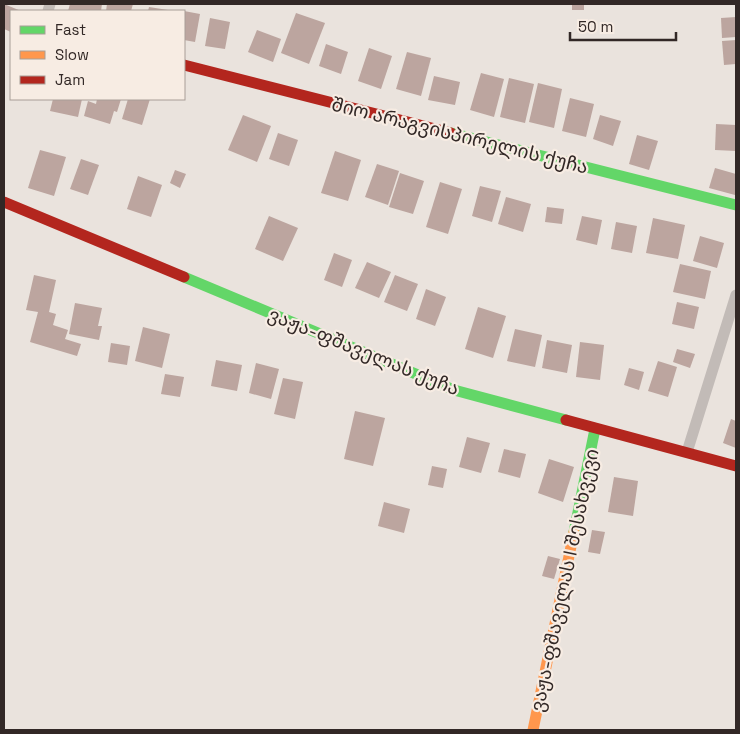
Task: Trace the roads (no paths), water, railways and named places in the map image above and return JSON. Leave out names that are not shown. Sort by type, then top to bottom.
[{"type":"street","name":"შიო არაგვისპირელის ქუჩა","points":[[185,64],[736,205]]},
{"type":"street","name":"ვაჟა-ფშაველას ქუჩა","points":[[4,202],[454,390],[736,466]]},
{"type":"street","points":[[687,452],[736,295]]},
{"type":"street","name":"ვაჟა-ფშაველას I შესახვევი","points":[[534,730],[595,429]]}]
